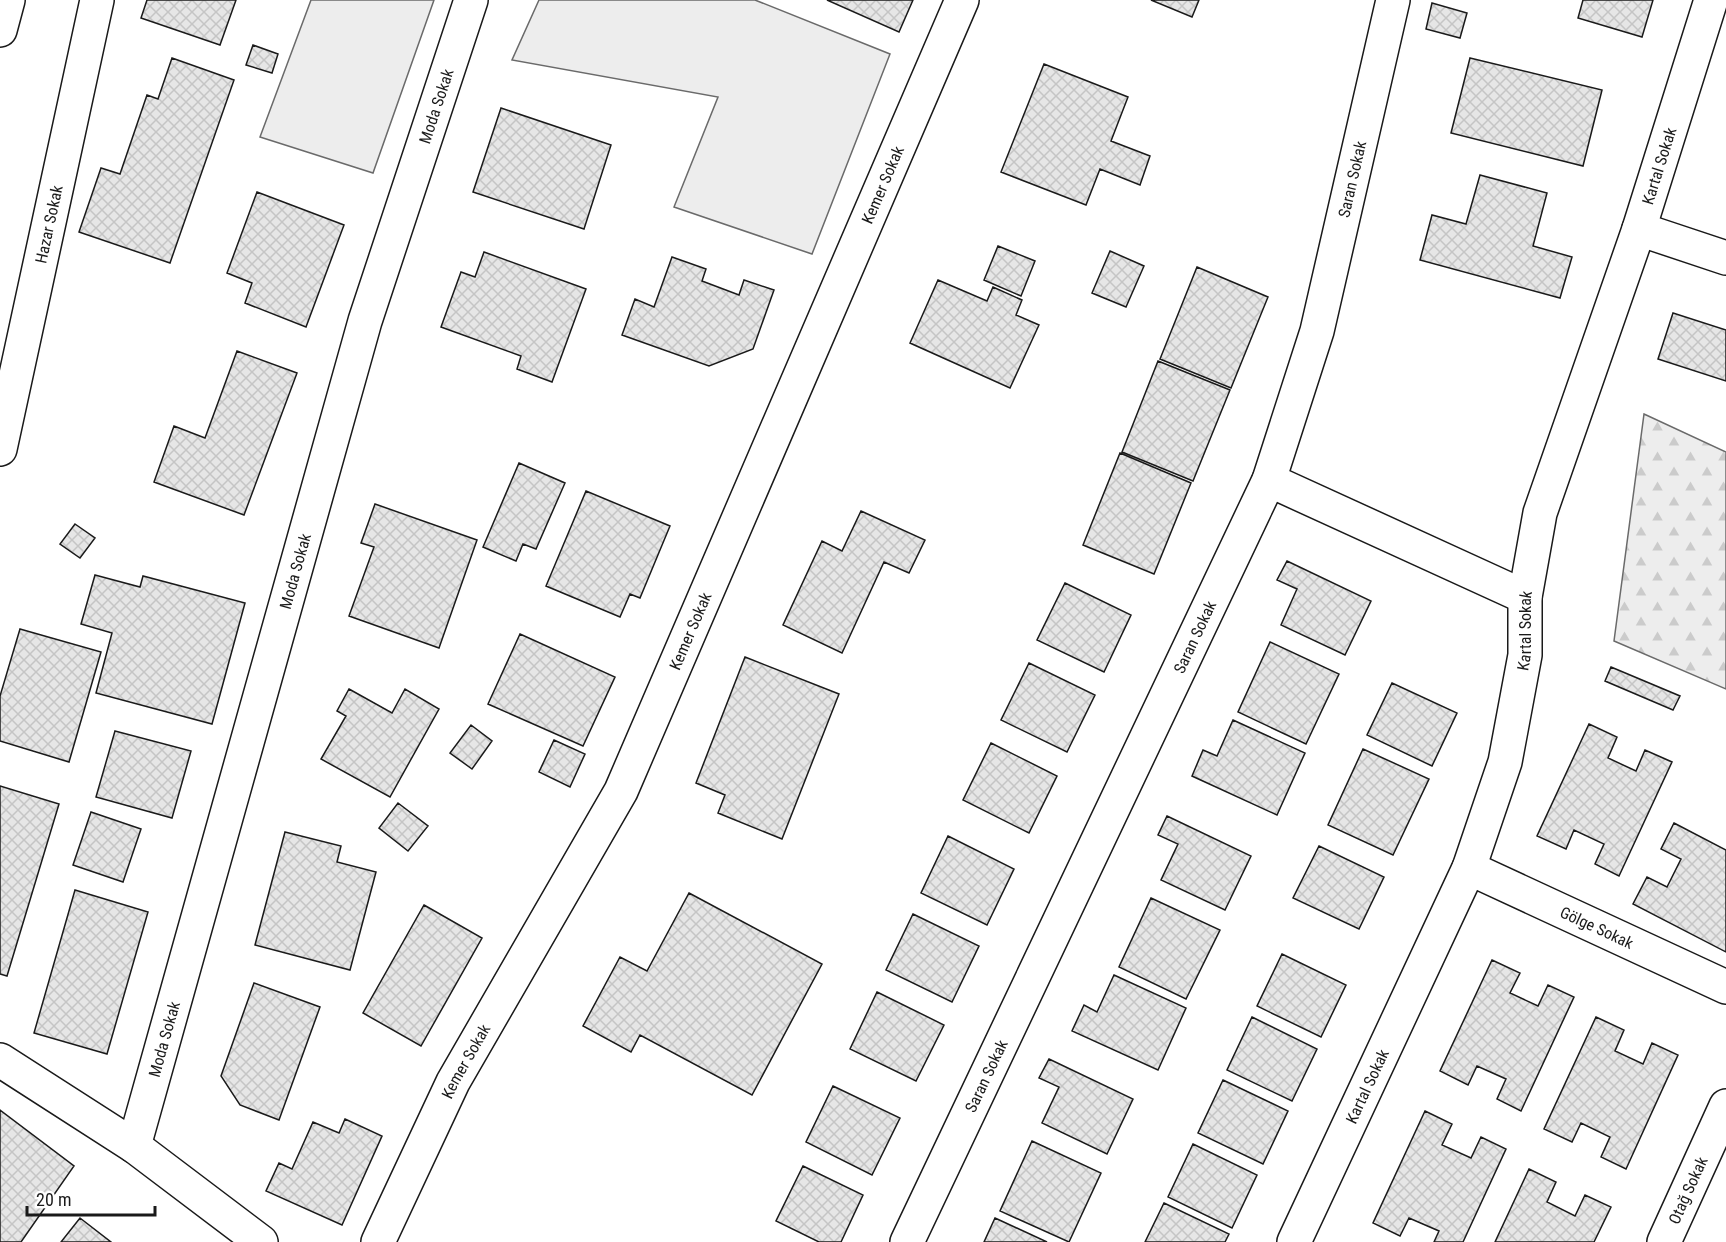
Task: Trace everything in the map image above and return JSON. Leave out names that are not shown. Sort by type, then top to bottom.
[{"type":"main road","points":[[0,30],[8,0]]},
{"type":"main road","name":"Hazar Sokak","points":[[0,449],[97,0]]},
{"type":"main road","name":"Moda Sokak","points":[[134,1146],[365,321],[471,0]]},
{"type":"main road","name":"Kemer Sokak","points":[[378,1242],[453,1082],[621,790],[962,0]]},
{"type":"main road","name":"Saran Sokak","points":[[908,1242],[1269,480],[1317,331],[1393,0]]},
{"type":"main road","name":"Kartal Sokak","points":[[1294,1242],[1469,868],[1505,762],[1525,655],[1525,597],[1540,513],[1639,229],[1711,0]]},
{"type":"main road","points":[[1639,229],[1726,258]]},
{"type":"main road","points":[[1269,480],[1525,597]]},
{"type":"main road","name":"Gölge Sokak","points":[[1469,868],[1726,987]]},
{"type":"main road","points":[[0,1060],[134,1146],[261,1242]]},
{"type":"main road","name":"Otağ Sokak","points":[[1664,1242],[1726,1106]]},
{"type":"shaded area","points":[[311,0],[434,0],[373,173],[260,137]]},
{"type":"shaded area","points":[[539,0],[755,0],[890,54],[812,254],[674,207],[718,97],[512,60]]},
{"type":"green space","points":[[1644,414],[1726,452],[1726,689],[1614,641]]},
{"type":"building","points":[[147,0],[236,0],[220,45],[141,18]]},
{"type":"building","points":[[827,0],[913,0],[899,32]]},
{"type":"building","points":[[1151,0],[1199,0],[1192,17]]},
{"type":"building","points":[[1583,0],[1653,0],[1642,37],[1578,18]]},
{"type":"building","points":[[1432,3],[1467,13],[1460,38],[1426,29]]},
{"type":"building","points":[[253,45],[278,54],[272,73],[246,65]]},
{"type":"building","points":[[172,58],[234,80],[170,263],[79,232],[101,168],[120,174],[147,95],[158,99]]},
{"type":"building","points":[[1470,58],[1602,90],[1583,166],[1451,133]]},
{"type":"building","points":[[1044,64],[1128,97],[1111,141],[1150,156],[1140,185],[1100,169],[1086,205],[1001,172]]},
{"type":"building","points":[[501,108],[611,145],[584,229],[473,192]]},
{"type":"building","points":[[1480,175],[1547,193],[1533,246],[1572,257],[1560,298],[1420,260],[1432,215],[1466,224]]},
{"type":"building","points":[[257,192],[344,225],[306,327],[245,303],[252,283],[227,273]]},
{"type":"building","points":[[998,246],[1035,261],[1021,296],[984,280]]},
{"type":"building","points":[[1110,251],[1144,266],[1126,307],[1092,293]]},
{"type":"building","points":[[484,252],[586,289],[552,382],[517,369],[521,356],[441,327],[461,272],[475,277]]},
{"type":"building","points":[[672,257],[706,269],[702,281],[739,295],[744,280],[774,290],[753,349],[709,366],[622,335],[635,299],[654,307]]},
{"type":"building","points":[[1197,267],[1268,297],[1231,388],[1160,359]]},
{"type":"building","points":[[938,280],[987,301],[993,287],[1022,300],[1016,315],[1039,325],[1010,388],[910,343]]},
{"type":"building","points":[[1673,313],[1726,330],[1726,381],[1658,359]]},
{"type":"building","points":[[237,351],[297,373],[244,515],[154,482],[174,426],[205,438]]},
{"type":"building","points":[[1158,361],[1230,390],[1193,481],[1122,452]]},
{"type":"building","points":[[1120,453],[1191,483],[1154,574],[1083,545]]},
{"type":"building","points":[[519,463],[565,483],[536,549],[523,544],[516,561],[483,547]]},
{"type":"building","points":[[586,491],[670,526],[640,598],[630,594],[620,617],[546,586]]},
{"type":"building","points":[[375,504],[477,540],[439,648],[349,616],[374,547],[361,543]]},
{"type":"building","points":[[861,511],[925,540],[909,573],[884,562],[842,653],[783,625],[822,541],[842,551]]},
{"type":"building","points":[[75,524],[95,538],[80,558],[60,544]]},
{"type":"building","points":[[1287,561],[1371,601],[1345,655],[1281,625],[1297,589],[1277,580]]},
{"type":"building","points":[[95,575],[140,587],[143,576],[245,603],[212,724],[96,693],[112,633],[81,624]]},
{"type":"building","points":[[1065,583],[1131,615],[1104,672],[1037,640]]},
{"type":"building","points":[[20,629],[101,652],[69,762],[0,741],[0,696]]},
{"type":"building","points":[[520,634],[615,677],[583,746],[488,704]]},
{"type":"building","points":[[1270,642],[1339,674],[1306,744],[1238,712]]},
{"type":"building","points":[[745,657],[839,694],[782,839],[718,813],[725,795],[696,783]]},
{"type":"building","points":[[1029,663],[1095,695],[1067,752],[1001,720]]},
{"type":"building","points":[[1611,667],[1680,696],[1673,710],[1605,681]]},
{"type":"building","points":[[1392,683],[1457,713],[1432,766],[1367,735]]},
{"type":"building","points":[[349,689],[392,713],[405,689],[439,709],[390,797],[321,759],[346,716],[337,711]]},
{"type":"building","points":[[1233,720],[1305,753],[1277,815],[1192,776],[1203,750],[1217,756]]},
{"type":"building","points":[[1589,724],[1617,737],[1608,758],[1636,771],[1645,750],[1672,762],[1619,876],[1595,864],[1604,844],[1574,830],[1566,849],[1537,836]]},
{"type":"building","points":[[471,725],[492,741],[472,769],[450,753]]},
{"type":"building","points":[[115,731],[191,751],[172,818],[96,797]]},
{"type":"building","points":[[554,740],[585,754],[570,787],[539,772]]},
{"type":"building","points":[[991,743],[1057,776],[1029,833],[963,800]]},
{"type":"building","points":[[1363,749],[1429,779],[1393,855],[1328,825]]},
{"type":"building","points":[[0,786],[59,804],[7,976],[0,974]]},
{"type":"building","points":[[398,803],[428,826],[408,851],[379,828]]},
{"type":"building","points":[[91,812],[141,829],[123,882],[73,865]]},
{"type":"building","points":[[1167,816],[1251,856],[1225,910],[1161,880],[1178,844],[1158,835]]},
{"type":"building","points":[[1674,823],[1726,850],[1726,952],[1633,904],[1647,877],[1667,887],[1681,859],[1661,849]]},
{"type":"building","points":[[285,832],[341,846],[337,862],[376,872],[350,970],[255,945]]},
{"type":"building","points":[[948,836],[1014,869],[987,925],[921,893]]},
{"type":"building","points":[[1319,846],[1384,877],[1359,929],[1293,898]]},
{"type":"building","points":[[75,890],[148,912],[107,1054],[34,1033]]},
{"type":"building","points":[[689,893],[822,964],[752,1095],[640,1035],[631,1052],[583,1026],[620,957],[647,971]]},
{"type":"building","points":[[1151,898],[1220,930],[1186,999],[1119,967]]},
{"type":"building","points":[[424,905],[482,938],[421,1046],[363,1013]]},
{"type":"building","points":[[913,914],[979,946],[952,1002],[886,970]]},
{"type":"building","points":[[1282,954],[1346,985],[1321,1037],[1257,1006]]},
{"type":"building","points":[[1492,960],[1520,973],[1510,993],[1538,1006],[1548,985],[1574,997],[1521,1111],[1497,1099],[1506,1079],[1477,1066],[1468,1085],[1440,1071]]},
{"type":"building","points":[[1114,975],[1186,1008],[1158,1070],[1072,1031],[1084,1005],[1097,1012]]},
{"type":"building","points":[[254,983],[320,1007],[279,1120],[240,1105],[221,1076]]},
{"type":"building","points":[[877,992],[944,1025],[916,1081],[850,1049]]},
{"type":"building","points":[[1252,1017],[1317,1049],[1292,1101],[1227,1070]]},
{"type":"building","points":[[1596,1017],[1624,1030],[1615,1051],[1643,1064],[1652,1043],[1678,1055],[1626,1169],[1601,1157],[1610,1137],[1581,1123],[1572,1142],[1544,1129]]},
{"type":"building","points":[[1049,1059],[1133,1099],[1107,1154],[1042,1123],[1059,1087],[1039,1078]]},
{"type":"building","points":[[1223,1080],[1288,1111],[1263,1164],[1198,1133]]},
{"type":"building","points":[[833,1086],[900,1118],[872,1175],[806,1142]]},
{"type":"building","points":[[0,1110],[74,1166],[21,1242],[0,1242]]},
{"type":"building","points":[[1425,1111],[1452,1124],[1442,1145],[1471,1158],[1481,1137],[1506,1149],[1463,1242],[1434,1242],[1439,1231],[1409,1218],[1400,1236],[1373,1223]]},
{"type":"building","points":[[345,1119],[382,1136],[342,1225],[266,1191],[279,1163],[292,1169],[313,1122],[339,1133]]},
{"type":"building","points":[[1032,1141],[1101,1173],[1069,1242],[1000,1211]]},
{"type":"building","points":[[1193,1144],[1257,1175],[1232,1228],[1168,1197]]},
{"type":"building","points":[[803,1166],[863,1195],[841,1242],[819,1242],[776,1221]]},
{"type":"building","points":[[1529,1169],[1556,1182],[1547,1202],[1575,1216],[1585,1195],[1611,1207],[1594,1242],[1495,1242]]},
{"type":"building","points":[[1164,1203],[1229,1234],[1225,1242],[1145,1242]]},
{"type":"building","points":[[80,1218],[111,1242],[61,1242]]},
{"type":"building","points":[[995,1218],[1047,1242],[984,1242]]}]
